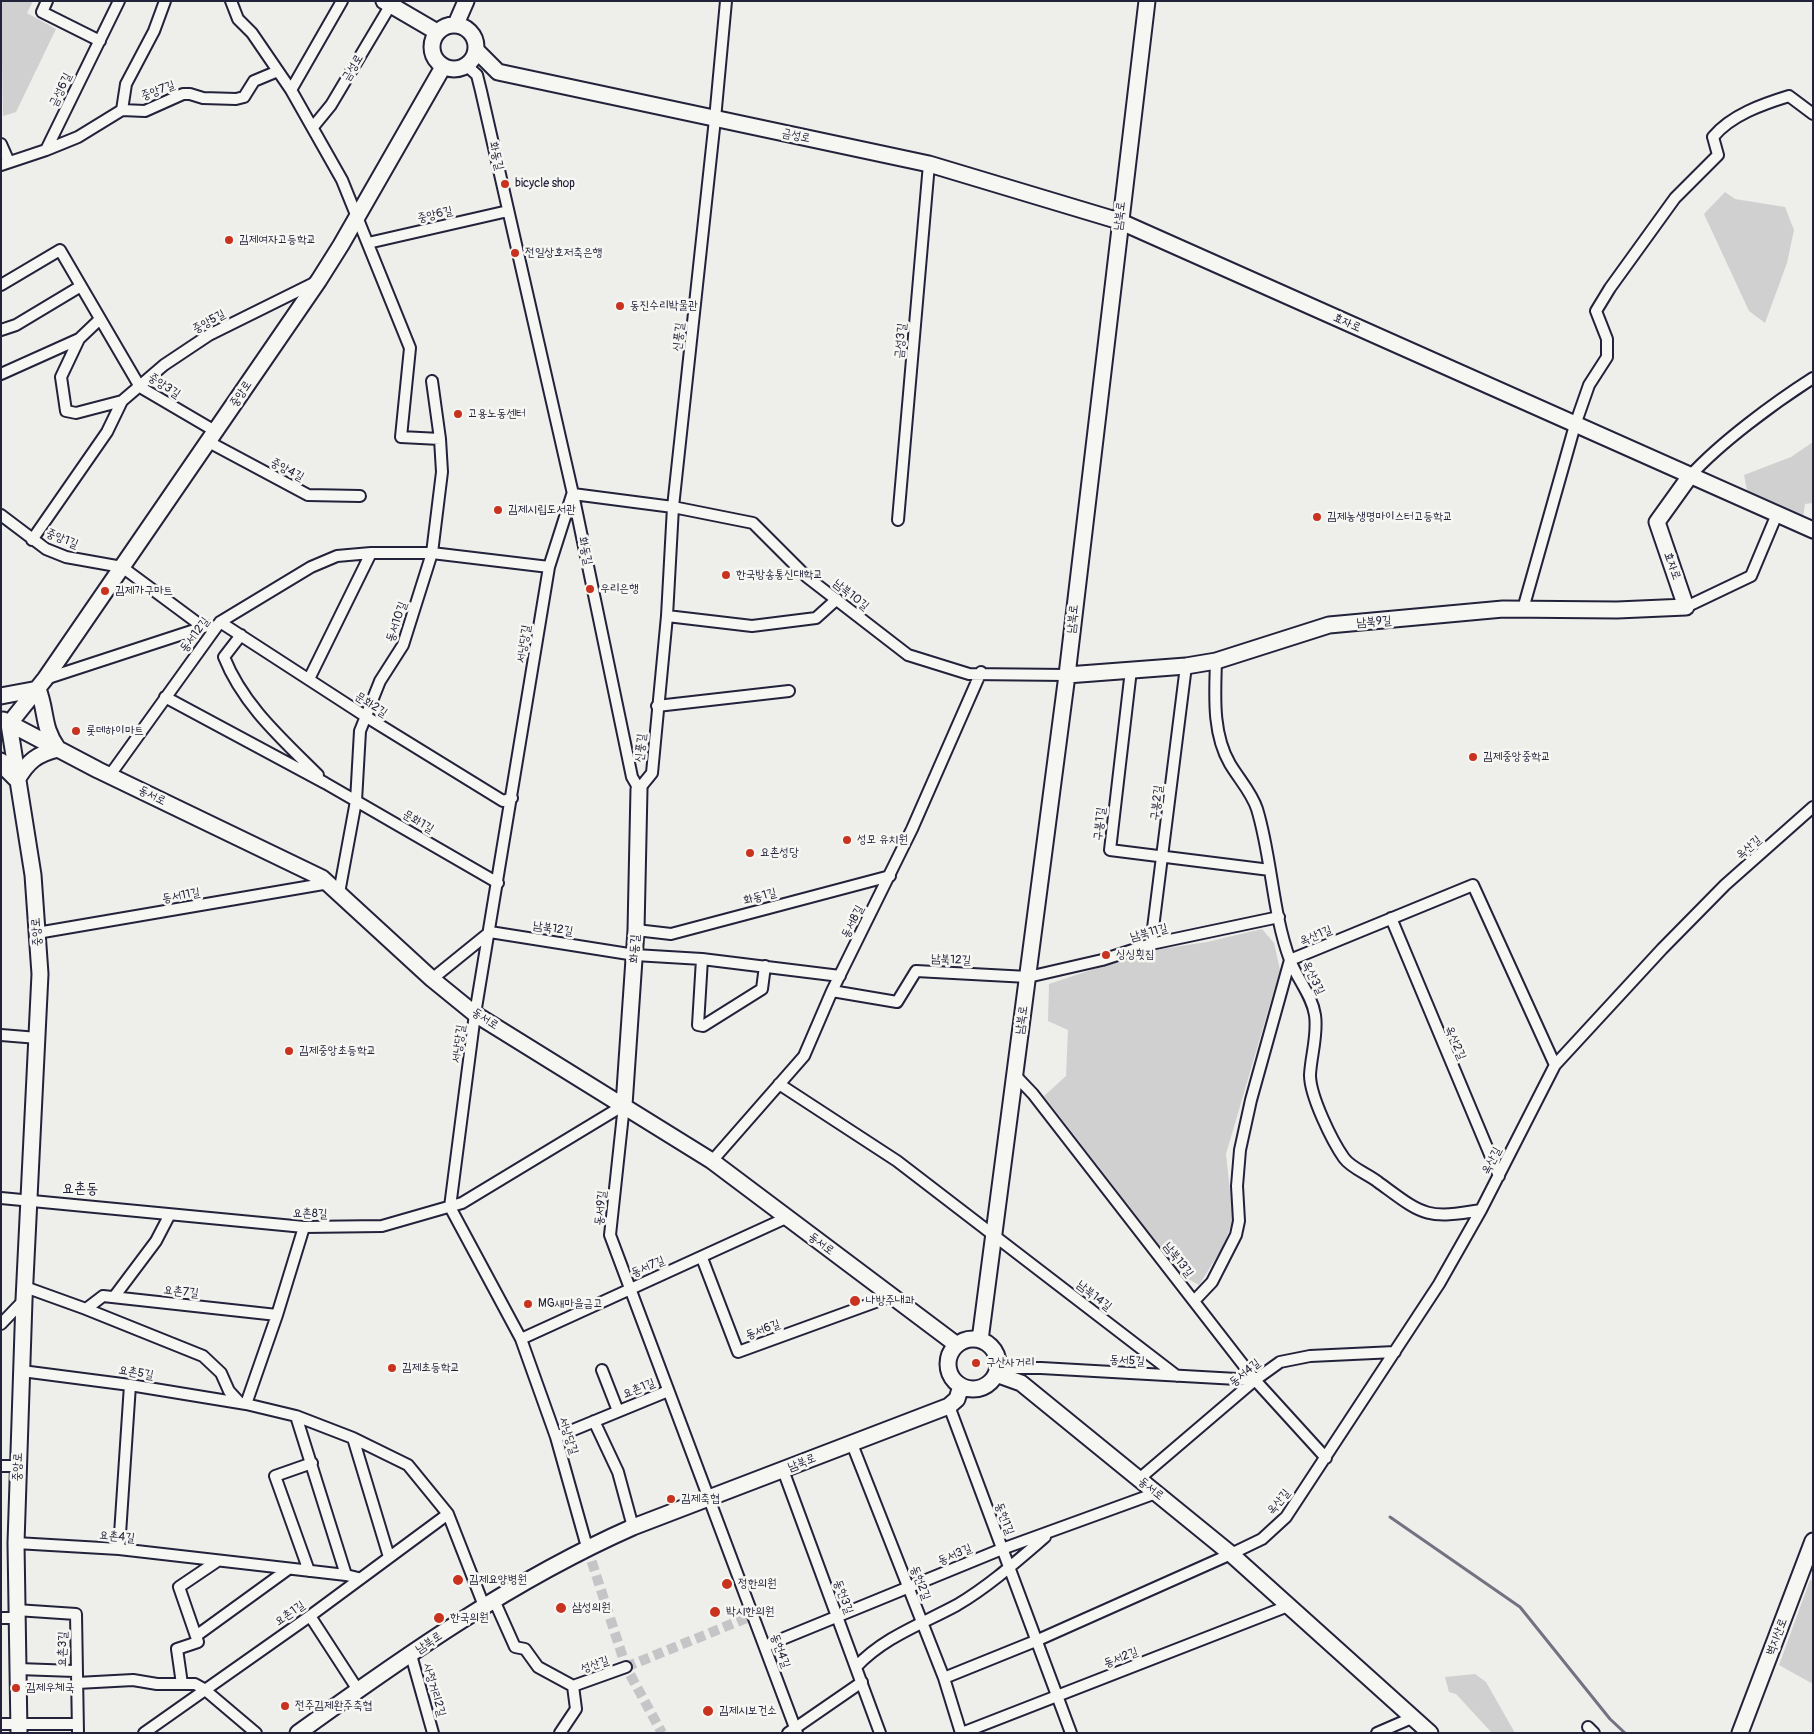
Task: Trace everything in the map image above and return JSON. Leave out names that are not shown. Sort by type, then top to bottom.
[{"type":"street","points":[[47,1],[42,12],[100,41]]},
{"type":"street","name":"금성6길","points":[[46,150],[119,1]]},
{"type":"street","name":"중앙7길","points":[[165,1],[154,31],[126,84],[122,110],[145,111],[183,94],[203,98],[236,99],[244,97],[254,81],[278,71]]},
{"type":"street","points":[[231,1],[238,19],[252,33],[291,90],[342,180],[356,219],[410,348],[401,437],[440,439]]},
{"type":"street","points":[[291,90],[342,1]]},
{"type":"street","points":[[456,24],[466,1]]},
{"type":"street","name":"신풍길","points":[[639,789],[652,772],[667,616],[673,507],[716,119],[726,1]]},
{"type":"street","name":"남북로","points":[[980,1340],[1067,674],[1119,221],[1147,1]]},
{"type":"street","name":"금성로","points":[[313,127],[331,105],[387,3],[437,32]]},
{"type":"street","points":[[456,24],[469,30],[474,36],[477,51],[474,60],[467,66],[454,70],[443,66],[433,56],[432,44],[437,32],[446,26],[456,24]]},
{"type":"street","name":"금성로","points":[[477,51],[498,72],[929,164],[1119,221]]},
{"type":"street","name":"중앙로","points":[[19,1728],[18,1669],[11,1616],[16,1543],[25,1294],[40,974],[34,875],[5,722],[41,684],[319,280],[443,66]]},
{"type":"street","name":"화동길","points":[[467,66],[477,75],[573,494],[632,777],[639,789],[635,955],[624,1105]]},
{"type":"street","points":[[1523,609],[1574,425],[1589,385],[1607,357],[1607,339],[1596,311],[1610,288],[1675,198],[1718,155],[1714,137],[1721,128],[1762,104],[1789,96],[1813,114]]},
{"type":"street","points":[[1,144],[5,164],[78,137],[122,110]]},
{"type":"street","name":"금성3길","points":[[898,520],[929,164]]},
{"type":"street","name":"중앙6길","points":[[368,244],[508,211]]},
{"type":"street","name":"효자로","points":[[1119,221],[1813,530]]},
{"type":"street","name":"중앙3길","points":[[1,285],[60,250],[140,387],[211,436]]},
{"type":"street","name":"중앙5길","points":[[79,339],[61,377],[66,410],[76,413],[122,401],[164,365],[209,335],[319,280]]},
{"type":"street","points":[[1,330],[16,325],[81,286]]},
{"type":"street","points":[[1,374],[79,339],[100,319]]},
{"type":"street","points":[[1690,476],[1702,463],[1755,420],[1813,378]]},
{"type":"street","name":"동서10길","points":[[334,888],[356,801],[360,732],[380,681],[404,645],[432,553],[442,472],[440,439],[432,381]]},
{"type":"street","name":"중앙5길","points":[[32,540],[107,432],[122,401]]},
{"type":"street","name":"중앙4길","points":[[211,436],[308,495],[360,496]]},
{"type":"street","name":"효자로","points":[[1686,607],[1657,522],[1690,476]]},
{"type":"street","name":"남북10길","points":[[573,494],[673,507],[753,523],[807,577],[837,599],[893,646],[908,655],[969,674],[981,672],[1067,674]]},
{"type":"street","name":"서낭당길","points":[[573,494],[548,567],[512,798],[475,1014],[450,1207],[521,1340],[556,1437],[588,1547]]},
{"type":"street","points":[[1686,607],[1751,576],[1777,514]]},
{"type":"street","name":"중앙1길","points":[[1,515],[46,549],[66,557],[122,567]]},
{"type":"street","points":[[309,679],[371,553]]},
{"type":"street","name":"동서12길","points":[[110,775],[220,622],[311,567],[337,556],[371,553],[432,553],[548,567]]},
{"type":"street","points":[[122,567],[203,627]]},
{"type":"street","points":[[667,616],[752,626],[816,618],[837,599]]},
{"type":"street","name":"남북9길","points":[[1067,674],[1186,666],[1216,661],[1329,625],[1405,620],[1503,609],[1617,610],[1686,607]]},
{"type":"street","points":[[1,696],[220,622]]},
{"type":"street","name":"문화2길","points":[[220,622],[365,716],[503,801],[512,798]]},
{"type":"street","name":"문화1길","points":[[241,635],[224,657],[233,681],[258,714],[325,783]]},
{"type":"street","name":"옥산3길","points":[[1216,661],[1215,704],[1220,740],[1230,763],[1256,807],[1290,960],[1313,1006],[1316,1030],[1310,1077],[1324,1118],[1345,1160],[1406,1204],[1428,1214],[1449,1216],[1481,1210]]},
{"type":"street","name":"구봉2길","points":[[1151,944],[1186,666]]},
{"type":"street","name":"구봉1길","points":[[1131,670],[1110,850],[1270,870]]},
{"type":"street","name":"동서8길","points":[[712,1161],[804,1056],[832,991],[890,876],[965,714],[981,672]]},
{"type":"street","points":[[1,761],[17,780],[26,763],[34,757],[58,749],[48,736],[41,684]]},
{"type":"street","points":[[657,706],[789,691]]},
{"type":"street","name":"문화1길","points":[[165,696],[325,783],[498,883]]},
{"type":"street","name":"동서로","points":[[5,722],[334,888],[432,979],[475,1014],[712,1161],[957,1344]]},
{"type":"street","name":"옥산길","points":[[1231,1554],[1262,1539],[1286,1517],[1326,1458],[1439,1284],[1481,1210],[1555,1066],[1655,956],[1719,892],[1813,807]]},
{"type":"street","name":"화동1길","points":[[636,930],[672,934],[890,876]]},
{"type":"street","name":"옥산1길","points":[[1194,1300],[1212,1282],[1236,1235],[1239,1221],[1237,1186],[1240,1150],[1251,1100],[1290,960],[1473,885],[1555,1066]]},
{"type":"street","name":"동서11길","points":[[37,933],[334,888]]},
{"type":"street","name":"남북11길","points":[[1028,977],[1102,960],[1151,944],[1279,917]]},
{"type":"street","name":"옥산2길","points":[[1391,918],[1499,1176]]},
{"type":"street","points":[[432,979],[490,932]]},
{"type":"street","name":"남북12길","points":[[490,932],[635,955],[702,959],[840,976]]},
{"type":"street","points":[[702,959],[698,1024],[703,1026],[762,989],[765,966]]},
{"type":"street","name":"남북12길","points":[[832,991],[897,1002],[916,971],[1028,977]]},
{"type":"street","points":[[1,1035],[38,1038]]},
{"type":"street","name":"남북13길","points":[[1014,1074],[1033,1094],[1256,1380],[1326,1458]]},
{"type":"street","points":[[779,1084],[897,1161],[995,1236]]},
{"type":"street","points":[[450,1207],[462,1203],[624,1105]]},
{"type":"street","name":"동서9길","points":[[624,1105],[610,1235],[710,1498]]},
{"type":"street","points":[[1,1198],[29,1200]]},
{"type":"street","name":"요촌8길","points":[[29,1200],[168,1216],[304,1227],[382,1226],[450,1207]]},
{"type":"street","points":[[114,1297],[156,1241],[168,1216]]},
{"type":"street","name":"동서7길","points":[[521,1340],[786,1218]]},
{"type":"street","points":[[1,1324],[25,1294],[86,1308],[203,1356],[221,1373],[229,1391],[243,1404],[277,1315],[304,1227]]},
{"type":"street","name":"남북14길","points":[[995,1236],[1177,1376]]},
{"type":"street","name":"동서6길","points":[[702,1258],[738,1352],[892,1296]]},
{"type":"street","name":"요촌7길","points":[[86,1308],[103,1296],[277,1315]]},
{"type":"street","points":[[968,1339],[980,1340],[994,1350],[997,1371],[989,1384],[978,1389],[960,1386],[952,1378],[948,1366],[949,1354],[957,1344],[968,1339]]},
{"type":"street","name":"동서4길","points":[[1139,1479],[1280,1362],[1310,1356],[1395,1352]]},
{"type":"street","name":"동서5길","points":[[997,1371],[1042,1368],[1256,1380]]},
{"type":"street","name":"요촌5길","points":[[22,1370],[130,1385],[243,1404],[296,1416],[353,1438],[408,1466],[448,1514],[489,1603],[515,1647],[525,1649],[538,1667],[573,1686]]},
{"type":"street","name":"요촌1길","points":[[602,1370],[618,1411]]},
{"type":"street","name":"동서로","points":[[997,1371],[1021,1383],[1231,1554],[1430,1733]]},
{"type":"street","points":[[119,1549],[130,1385]]},
{"type":"street","points":[[949,1406],[958,1399],[960,1386]]},
{"type":"street","name":"요촌1길","points":[[556,1437],[668,1391]]},
{"type":"street","name":"남북로","points":[[298,1733],[358,1690],[489,1603],[588,1547],[633,1527],[949,1406]]},
{"type":"street","name":"동헌1길","points":[[949,1406],[1009,1568],[1038,1640],[1071,1733]]},
{"type":"street","points":[[296,1416],[346,1575]]},
{"type":"street","points":[[594,1421],[618,1472],[633,1527]]},
{"type":"street","points":[[353,1438],[389,1556]]},
{"type":"street","name":"동헌2길","points":[[852,1444],[944,1678],[962,1733]]},
{"type":"street","points":[[309,1571],[275,1476],[312,1463]]},
{"type":"street","points":[[1,1466],[18,1466]]},
{"type":"street","name":"동헌3길","points":[[783,1470],[880,1733]]},
{"type":"street","name":"동서3길","points":[[765,1646],[1002,1549],[1156,1493]]},
{"type":"street","name":"동헌4길","points":[[710,1498],[765,1646],[793,1731],[862,1682]]},
{"type":"street","name":"요촌1길","points":[[144,1733],[310,1616],[358,1578],[448,1514]]},
{"type":"street","points":[[856,1667],[870,1652],[922,1621],[956,1605],[1009,1568],[1051,1532]]},
{"type":"street","name":"벽지산로","points":[[1740,1733],[1813,1541]]},
{"type":"street","name":"요촌4길","points":[[16,1543],[119,1549],[216,1562],[346,1575],[358,1578]]},
{"type":"street","points":[[944,1678],[1038,1640],[1231,1554]]},
{"type":"street","points":[[197,1639],[179,1587],[216,1562]]},
{"type":"street","points":[[182,1684],[176,1649],[197,1639],[287,1570]]},
{"type":"street","name":"동서2길","points":[[962,1733],[1288,1606]]},
{"type":"street","name":"요촌3길","points":[[1,1724],[19,1728],[78,1729],[76,1614],[11,1616]]},
{"type":"street","points":[[310,1616],[358,1690]]},
{"type":"street","name":"사정거리2길","points":[[411,1655],[433,1733]]},
{"type":"street","name":"성산길","points":[[573,1686],[626,1667]]},
{"type":"street","points":[[18,1669],[76,1671]]},
{"type":"street","name":"요촌3길","points":[[77,1683],[133,1680],[157,1684],[195,1684],[204,1689],[256,1733]]},
{"type":"street","points":[[560,1733],[576,1709],[573,1686]]},
{"type":"street","points":[[1376,1733],[1414,1717]]},
{"type":"shaded area","points":[[1,1],[33,1],[27,13],[56,29],[16,112],[3,116]]},
{"type":"shaded area","points":[[1725,192],[1735,199],[1785,207],[1794,230],[1787,263],[1765,323],[1749,311],[1704,214]]},
{"type":"shaded area","points":[[1813,442],[1813,503],[1805,504],[1803,518],[1748,495],[1744,475],[1791,457]]},
{"type":"shaded area","points":[[1262,929],[1274,943],[1280,970],[1226,1154],[1233,1220],[1223,1247],[1199,1285],[1183,1276],[1044,1096],[1066,1076],[1068,1030],[1048,1021],[1049,984],[1148,951],[1207,942]]},
{"type":"shaded area","points":[[1810,1580],[1813,1581],[1813,1684],[1779,1665]]},
{"type":"shaded area","points":[[1475,1674],[1486,1682],[1515,1733],[1492,1733],[1456,1694],[1449,1692],[1445,1677]]},
{"type":"waterway","points":[[1390,1517],[1520,1607],[1610,1719],[1625,1733]]},
{"type":"tunnel","points":[[587,1547],[626,1667],[662,1733]]},
{"type":"tunnel","points":[[626,1667],[754,1615]]},
{"type":"place","name":"bicycle shop","points":[[505,184]]},
{"type":"place","name":"김제여자고등학교","points":[[229,240]]},
{"type":"place","name":"전일상호저축은행","points":[[515,253]]},
{"type":"place","name":"동진수리박물관","points":[[620,306]]},
{"type":"place","name":"고용노동센터","points":[[458,414]]},
{"type":"place","name":"김제시립도서관","points":[[498,510]]},
{"type":"place","name":"김제농생명마이스터고등학교","points":[[1317,517]]},
{"type":"place","name":"한국방송통신대학교","points":[[726,575]]},
{"type":"place","name":"우리은행","points":[[590,589]]},
{"type":"place","name":"김제가구마트","points":[[105,591]]},
{"type":"place","name":"롯데하이마트","points":[[76,731]]},
{"type":"place","name":"김제중앙중학교","points":[[1473,757]]},
{"type":"place","name":"성모 유치원","points":[[847,840]]},
{"type":"place","name":"요촌성당","points":[[750,853]]},
{"type":"place","name":"싱싱횟집","points":[[1106,955]]},
{"type":"place","name":"김제중앙초등학교","points":[[289,1051]]},
{"type":"place","name":"나방주내과","points":[[855,1301]]},
{"type":"place","name":"MG새마을금고","points":[[528,1304]]},
{"type":"place","name":"구산사거리","points":[[976,1363]]},
{"type":"place","name":"김제초등학교","points":[[392,1368]]},
{"type":"place","name":"김제축협","points":[[671,1499]]},
{"type":"place","name":"김제요양병원","points":[[458,1580]]},
{"type":"place","name":"정한의원","points":[[727,1584]]},
{"type":"place","name":"삼성의원","points":[[561,1608]]},
{"type":"place","name":"박시한의원","points":[[715,1612]]},
{"type":"place","name":"한국의원","points":[[439,1618]]},
{"type":"place","name":"김제우체국","points":[[16,1688]]},
{"type":"place","name":"전주김제완주축협","points":[[285,1706]]},
{"type":"place","name":"김제시보건소","points":[[708,1711]]},
{"type":"district","name":"요촌동","points":[[80,1189]]}]
